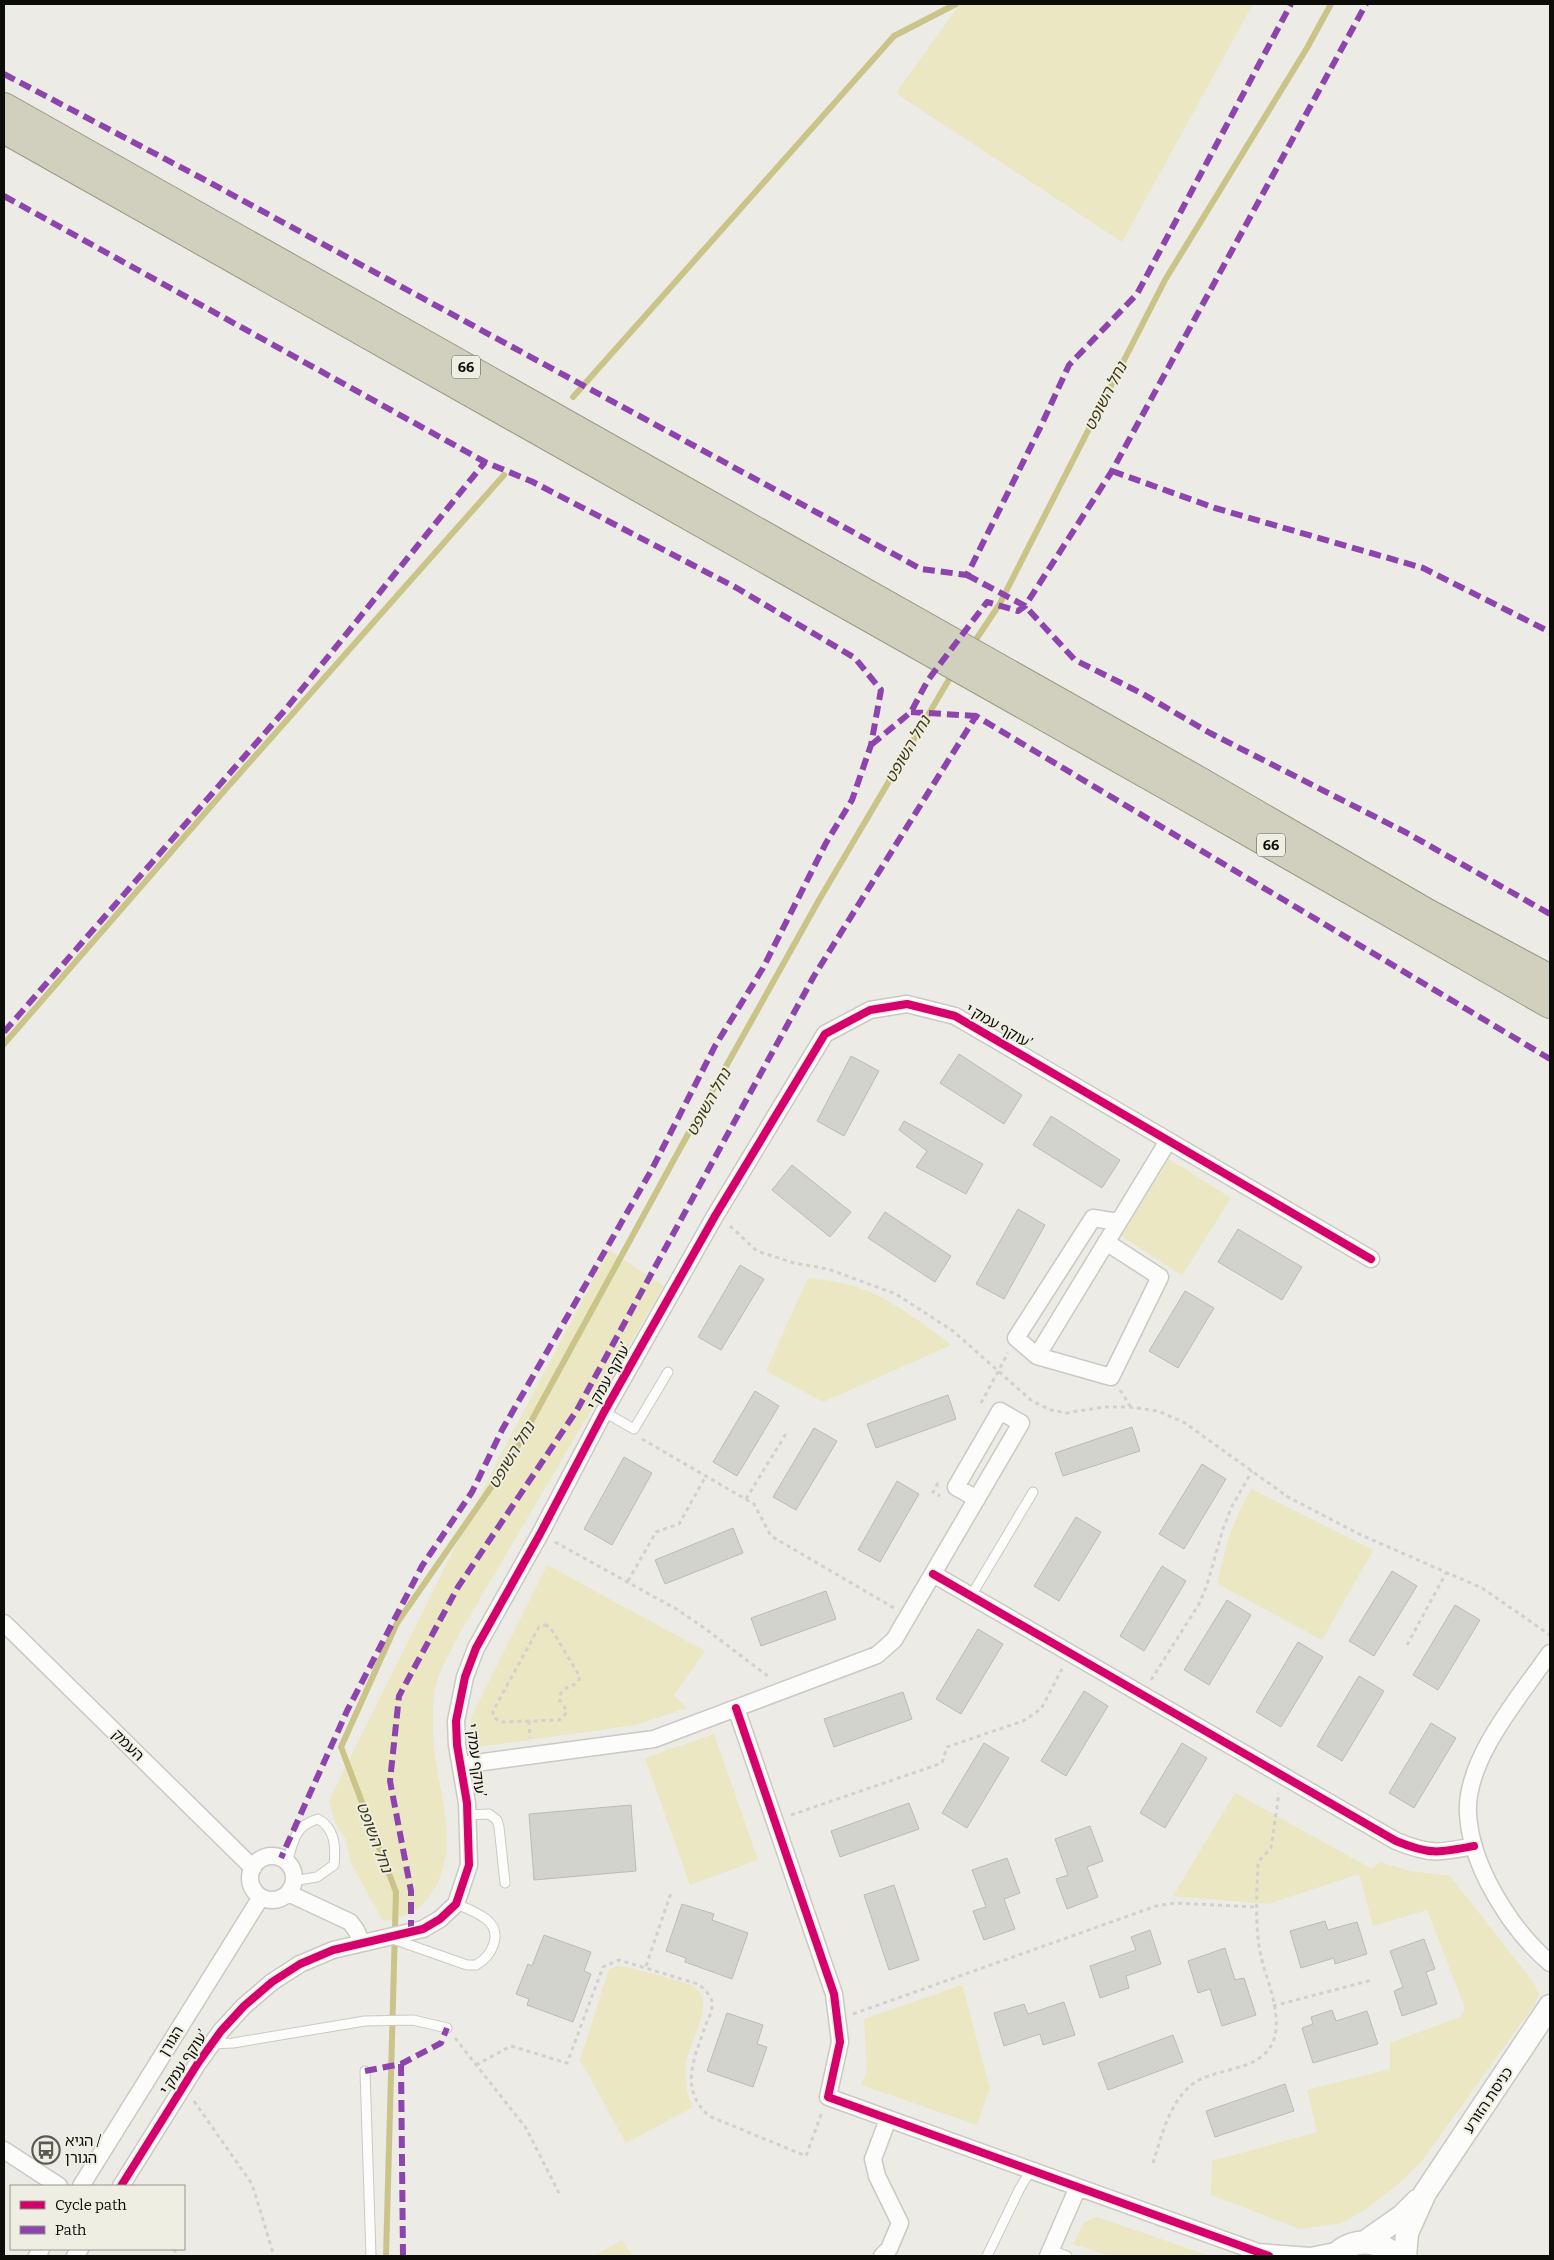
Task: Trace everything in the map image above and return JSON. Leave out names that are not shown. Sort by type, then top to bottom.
[{"type":"highway","name":"66","points":[[4,107],[922,636]]},
{"type":"highway","name":"66","points":[[4,129],[997,678],[1550,980]]},
{"type":"highway","name":"66","points":[[997,678],[1550,1004]]},
{"type":"street","name":"עוקף עמק י’","points":[[122,2185],[183,2086],[212,2044],[244,2006],[272,1982],[300,1964],[333,1950],[423,1929],[440,1919],[456,1904],[469,1865],[468,1815],[461,1765],[456,1745],[456,1721],[465,1677],[476,1648],[540,1534],[604,1412],[715,1216],[825,1034],[870,1010],[907,1004],[955,1016],[1371,1259]]},
{"type":"street","points":[[1037,1356],[1168,1141]]},
{"type":"street","points":[[1106,1242],[1160,1277],[1112,1377],[1037,1356],[1016,1338],[1093,1218],[1118,1222]]},
{"type":"street","points":[[461,1765],[643,1741],[866,1661],[884,1651],[894,1640],[977,1499],[1021,1423],[1000,1411],[956,1487],[977,1499]]},
{"type":"street","points":[[933,1574],[1390,1837],[1414,1848],[1438,1853],[1474,1846]]},
{"type":"street","name":"העמק","points":[[4,1623],[253,1868]]},
{"type":"street","points":[[1550,1653],[1494,1733],[1481,1758],[1471,1786],[1468,1811],[1474,1846],[1484,1874],[1514,1925],[1530,1945],[1550,1963]]},
{"type":"street","points":[[736,1708],[834,1994],[840,2042],[828,2097],[1263,2254],[1310,2256],[1337,2253]]},
{"type":"street","points":[[268,1856],[281,1858],[291,1867],[291,1887],[275,1899],[261,1897],[252,1887],[251,1874],[253,1868],[257,1862],[268,1856]]},
{"type":"street","points":[[291,1887],[350,1922],[362,1943]]},
{"type":"street","name":"הגורן","points":[[81,2185],[261,1897]]},
{"type":"street","name":"כניסת הזורע","points":[[1405,2256],[1408,2233],[1425,2193],[1550,2006]]},
{"type":"street","points":[[882,2256],[889,2249],[900,2223],[877,2176],[873,2159],[888,2119]]},
{"type":"street","points":[[4,2150],[57,2185]]},
{"type":"street","points":[[1049,2253],[1078,2187]]},
{"type":"street","name":"כניסת הזורע","points":[[1337,2253],[1352,2244],[1365,2242],[1402,2216],[1425,2193]]},
{"type":"street","points":[[1365,2242],[1378,2244],[1396,2256]]},
{"type":"lane","points":[[604,1412],[634,1429],[668,1372]]},
{"type":"lane","points":[[971,1596],[1033,1492]]},
{"type":"lane","points":[[468,1815],[489,1814],[497,1820],[505,1882]]},
{"type":"lane","points":[[286,1862],[297,1832],[308,1822],[318,1819],[326,1824],[333,1835],[336,1851],[334,1865],[317,1877],[291,1887]]},
{"type":"lane","points":[[390,1938],[466,1965],[476,1965],[491,1952],[494,1940],[493,1928],[486,1919],[456,1904]]},
{"type":"lane","points":[[212,2044],[233,2043],[365,2021],[413,2020],[447,2028]]},
{"type":"lane","points":[[365,2071],[371,2256]]},
{"type":"lane","points":[[987,2256],[1020,2188],[1031,2170]]},
{"type":"lane","points":[[1049,2253],[1067,2256]]},
{"type":"path","points":[[715,1216],[727,1222],[757,1251],[794,1263],[828,1269],[896,1294],[920,1308],[953,1332],[1032,1401],[1051,1410],[1066,1412],[1104,1407],[1130,1407],[1158,1411],[1184,1423],[1288,1497],[1327,1518],[1482,1588],[1550,1635]]},
{"type":"path","points":[[746,1499],[787,1432]]},
{"type":"path","points":[[634,1434],[754,1504],[772,1536],[908,1616]]},
{"type":"path","points":[[1142,1694],[1199,1604],[1208,1585],[1231,1508],[1252,1471]]},
{"type":"path","points":[[628,1581],[656,1532],[679,1524],[706,1476]]},
{"type":"path","points":[[540,1534],[628,1581],[707,1630],[786,1690]]},
{"type":"path","points":[[1407,1645],[1446,1573]]},
{"type":"path","points":[[545,1625],[550,1627],[580,1677],[578,1682],[566,1688],[560,1694],[559,1699],[566,1710],[564,1716],[559,1720],[502,1722],[493,1717],[493,1711],[539,1627],[545,1625]]},
{"type":"path","points":[[775,1820],[942,1763],[947,1747],[1023,1721],[1041,1709],[1070,1653]]},
{"type":"path","points":[[1153,2163],[1169,2116],[1186,2089],[1195,2082],[1251,2063],[1265,2054],[1273,2040],[1277,2022],[1259,1947],[1256,1907],[1258,1862],[1271,1848],[1282,1775]]},
{"type":"path","points":[[646,1966],[671,1892]]},
{"type":"path","points":[[838,2020],[1156,1906],[1175,1903],[1256,1907]]},
{"type":"path","points":[[476,2065],[511,2046],[567,2063],[603,1967],[620,1960],[646,1966],[698,1984],[705,1989],[712,2001],[710,2013],[693,2063],[691,2090],[700,2108],[709,2116],[806,2156],[828,2097]]},
{"type":"path","points":[[1274,2006],[1372,1980]]},
{"type":"path","points":[[447,2028],[526,2128],[560,2195]]},
{"type":"path","points":[[183,2086],[252,2184],[274,2256]]},
{"type":"shaded area","points":[[960,4],[1253,4],[1122,242],[896,93]]},
{"type":"shaded area","points":[[1169,1159],[1231,1198],[1182,1275],[1121,1236]]},
{"type":"shaded area","points":[[609,1250],[664,1286],[458,1636],[443,1666],[433,1703],[435,1755],[447,1834],[442,1872],[433,1891],[417,1909],[398,1918],[383,1921],[351,1863],[346,1840],[334,1820],[329,1801],[500,1456]]},
{"type":"shaded area","points":[[808,1278],[851,1285],[878,1296],[916,1319],[951,1345],[823,1402],[766,1371]]},
{"type":"shaded area","points":[[1251,1489],[1373,1550],[1322,1640],[1218,1584],[1230,1535]]},
{"type":"shaded area","points":[[547,1565],[705,1651],[674,1695],[687,1708],[636,1725],[477,1747],[474,1744],[470,1736],[472,1715]]},
{"type":"shaded area","points":[[714,1734],[758,1860],[690,1885],[645,1758]]},
{"type":"shaded area","points":[[1235,1793],[1372,1869],[1380,1862],[1410,1871],[1450,1876],[1533,1982],[1539,1993],[1535,2004],[1421,2162],[1396,2186],[1366,2209],[1342,2223],[1300,2229],[1211,2195],[1212,2161],[1317,2132],[1307,2090],[1390,2069],[1390,2043],[1460,2017],[1465,2008],[1427,1910],[1373,1926],[1359,1874],[1268,1904],[1173,1896]]},
{"type":"shaded area","points":[[618,1966],[673,1979],[694,1987],[700,1994],[703,2002],[703,2012],[689,2051],[685,2071],[686,2083],[693,2107],[626,2143],[580,2060],[609,1969]]},
{"type":"shaded area","points":[[962,1985],[990,2088],[977,2125],[861,2085],[867,2072],[864,2019]]},
{"type":"shaded area","points":[[1097,2217],[1210,2256],[1110,2256],[1073,2244],[1084,2222]]},
{"type":"shaded area","points":[[622,2240],[632,2256],[594,2256]]},
{"type":"building","points":[[959,1054],[1022,1095],[1004,1124],[940,1083]]},
{"type":"building","points":[[851,1056],[879,1071],[844,1136],[817,1121]]},
{"type":"building","points":[[1051,1116],[1120,1160],[1102,1188],[1033,1145]]},
{"type":"building","points":[[904,1121],[983,1164],[966,1194],[916,1167],[927,1151],[899,1130]]},
{"type":"building","points":[[792,1165],[851,1212],[830,1237],[772,1190]]},
{"type":"building","points":[[1018,1209],[1045,1225],[1004,1299],[976,1284]]},
{"type":"building","points":[[885,1212],[951,1256],[935,1282],[868,1238]]},
{"type":"building","points":[[1238,1229],[1302,1267],[1282,1300],[1218,1262]]},
{"type":"building","points":[[740,1265],[764,1279],[721,1350],[698,1337]]},
{"type":"building","points":[[1185,1291],[1214,1308],[1178,1368],[1149,1351]]},
{"type":"building","points":[[755,1391],[779,1406],[737,1476],[713,1462]]},
{"type":"building","points":[[948,1395],[956,1419],[876,1448],[867,1424]]},
{"type":"building","points":[[1132,1427],[1140,1451],[1063,1476],[1055,1453]]},
{"type":"building","points":[[814,1428],[837,1441],[796,1510],[773,1497]]},
{"type":"building","points":[[624,1457],[652,1473],[612,1545],[584,1529]]},
{"type":"building","points":[[1202,1464],[1226,1479],[1184,1549],[1159,1534]]},
{"type":"building","points":[[897,1481],[919,1494],[880,1562],[858,1550]]},
{"type":"building","points":[[1076,1517],[1101,1532],[1059,1601],[1034,1586]]},
{"type":"building","points":[[733,1528],[743,1553],[665,1584],[655,1560]]},
{"type":"building","points":[[1162,1566],[1186,1581],[1144,1651],[1120,1636]]},
{"type":"building","points":[[1392,1571],[1417,1586],[1374,1656],[1349,1641]]},
{"type":"building","points":[[826,1591],[836,1619],[761,1646],[751,1618]]},
{"type":"building","points":[[1227,1600],[1251,1615],[1209,1685],[1184,1670]]},
{"type":"building","points":[[1455,1605],[1480,1620],[1438,1690],[1413,1675]]},
{"type":"building","points":[[978,1629],[1003,1644],[961,1714],[936,1699]]},
{"type":"building","points":[[1298,1642],[1323,1657],[1281,1727],[1256,1712]]},
{"type":"building","points":[[1359,1676],[1384,1691],[1342,1761],[1317,1746]]},
{"type":"building","points":[[1084,1691],[1108,1706],[1066,1776],[1041,1761]]},
{"type":"building","points":[[903,1692],[912,1719],[834,1747],[824,1719]]},
{"type":"building","points":[[1431,1723],[1456,1738],[1414,1808],[1389,1793]]},
{"type":"building","points":[[984,1743],[1009,1758],[967,1828],[942,1813]]},
{"type":"building","points":[[1182,1743],[1207,1758],[1165,1828],[1140,1813]]},
{"type":"building","points":[[909,1803],[919,1829],[840,1857],[831,1831]]},
{"type":"building","points":[[631,1805],[636,1871],[534,1880],[529,1814]]},
{"type":"building","points":[[1090,1826],[1103,1861],[1087,1867],[1098,1897],[1067,1909],[1056,1879],[1068,1875],[1055,1839]]},
{"type":"building","points":[[1007,1858],[1020,1893],[1004,1899],[1015,1929],[984,1940],[973,1911],[986,1907],[972,1870]]},
{"type":"building","points":[[894,1885],[919,1960],[889,1970],[864,1895]]},
{"type":"building","points":[[682,1904],[714,1914],[712,1920],[748,1933],[732,1979],[685,1962],[686,1958],[666,1951]]},
{"type":"building","points":[[1325,1921],[1328,1930],[1357,1922],[1367,1954],[1335,1964],[1334,1958],[1301,1968],[1290,1931]]},
{"type":"building","points":[[1150,1930],[1161,1964],[1126,1976],[1129,1988],[1100,1998],[1090,1966],[1136,1950],[1131,1937]]},
{"type":"building","points":[[544,1935],[591,1952],[584,1971],[591,1974],[573,2022],[527,2005],[529,1999],[516,1994],[528,1964],[532,1966]]},
{"type":"building","points":[[1424,1939],[1435,1969],[1426,1972],[1437,2004],[1402,2016],[1394,1991],[1403,1987],[1390,1951]]},
{"type":"building","points":[[1225,1948],[1235,1980],[1244,1978],[1256,2015],[1222,2026],[1210,1989],[1198,1993],[1188,1961]]},
{"type":"building","points":[[1064,2002],[1075,2035],[1043,2045],[1040,2034],[1004,2046],[994,2013],[1024,2004],[1028,2014]]},
{"type":"building","points":[[1332,2010],[1336,2021],[1367,2011],[1378,2044],[1313,2063],[1302,2028],[1313,2024],[1311,2017]]},
{"type":"building","points":[[727,2013],[763,2025],[757,2044],[767,2047],[753,2087],[707,2071]]},
{"type":"building","points":[[1173,2035],[1183,2062],[1108,2090],[1098,2063]]},
{"type":"building","points":[[1285,2084],[1294,2111],[1215,2137],[1206,2111]]},
{"type":"waterway","points":[[573,397],[894,36],[956,4]]},
{"type":"waterway","name":"נחל השופט","points":[[971,647],[999,605],[1165,280],[1307,48],[1331,4]]},
{"type":"waterway","points":[[4,1044],[225,790],[504,475]]},
{"type":"waterway","name":"נחל השופט","points":[[386,2256],[396,1892],[341,1747],[397,1623],[510,1460],[682,1145],[819,900],[954,671]]},
{"type":"marked path","points":[[4,74],[205,180],[921,569],[967,575],[1069,365],[1137,294],[1291,4]]},
{"type":"marked path","points":[[871,745],[911,712],[928,680],[987,602],[1018,611],[1025,606],[1112,471],[1366,4]]},
{"type":"marked path","points":[[4,196],[485,462],[533,482],[735,587],[855,658],[881,690],[871,745],[852,800],[826,843],[763,968],[715,1046],[651,1171],[502,1430],[472,1492],[422,1566],[347,1711],[281,1858]]},
{"type":"marked path","points":[[4,1032],[285,710],[485,462]]},
{"type":"marked path","points":[[1112,471],[1215,508],[1423,568],[1550,632]]},
{"type":"marked path","points":[[967,575],[1025,606],[1075,660],[1141,693],[1210,733],[1407,833],[1550,914]]},
{"type":"marked path","points":[[911,712],[976,716]]},
{"type":"marked path","points":[[411,1932],[411,1891],[390,1781],[399,1696],[458,1587],[577,1410],[814,976],[976,716],[1550,1059]]},
{"type":"marked path","points":[[365,2071],[401,2064],[441,2043],[447,2028]]},
{"type":"marked path","points":[[401,2064],[403,2256]]},
{"type":"cycle path","points":[[122,2185],[198,2063],[221,2031],[244,2006],[272,1982],[300,1964],[333,1950],[423,1929],[440,1919],[456,1904],[469,1865],[467,1803],[457,1745],[456,1721],[465,1677],[476,1648],[540,1534],[604,1412],[715,1216],[825,1034],[870,1010],[907,1004],[955,1016],[1371,1259]]},
{"type":"cycle path","points":[[933,1574],[1396,1841],[1426,1851],[1443,1851],[1474,1846]]},
{"type":"cycle path","points":[[736,1708],[834,1994],[840,2042],[828,2097],[1269,2256]]},
{"type":"place","name":"הגיא / הגורן","points":[[46,2150]]}]
